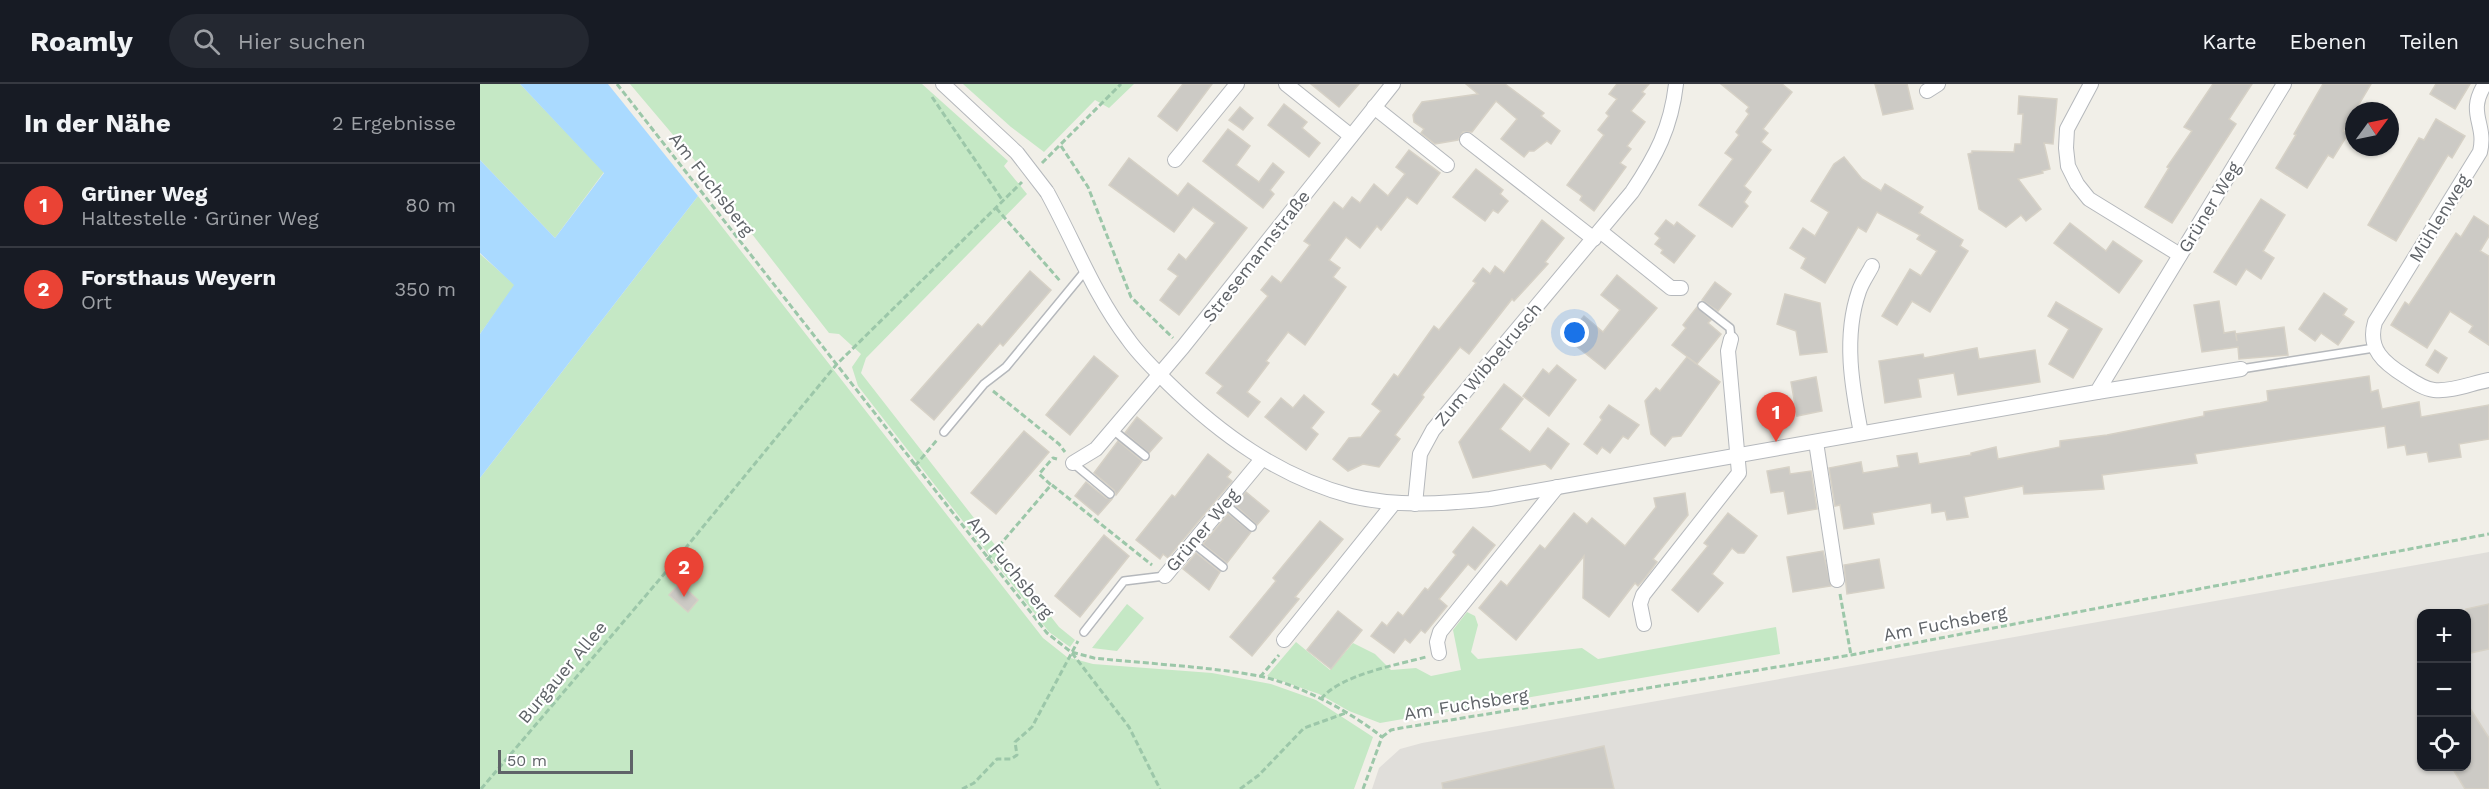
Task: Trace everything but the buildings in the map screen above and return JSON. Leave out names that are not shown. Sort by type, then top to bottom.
[{"type":"street","points":[[943,84],[1017,153],[1047,192],[1086,270],[1128,340],[1159,374],[1218,429],[1262,459],[1290,474],[1351,496],[1415,504],[1447,504],[1490,499],[2097,392],[2241,369]]},
{"type":"street","points":[[1175,160],[1237,84]]},
{"type":"street","points":[[1286,84],[1351,136]]},
{"type":"street","name":"Stresemannstraße","points":[[1159,374],[1393,84]]},
{"type":"street","name":"Zum Wibbelrusch","points":[[1415,504],[1420,454],[1433,430],[1632,192],[1653,160],[1668,129],[1676,84]]},
{"type":"street","points":[[2091,84],[2067,129],[2068,166],[2077,184],[2089,200],[2180,255]]},
{"type":"street","name":"Grüner Weg","points":[[2097,392],[2283,84]]},
{"type":"street","name":"Mühlenweg","points":[[2374,348],[2372,331],[2375,322],[2480,152],[2481,134],[2475,105],[2485,84]]},
{"type":"street","points":[[1374,107],[1447,165]]},
{"type":"street","points":[[1467,140],[1671,288],[1681,288]]},
{"type":"street","points":[[1861,433],[1853,392],[1850,363],[1851,338],[1859,290],[1872,266]]},
{"type":"street","points":[[1644,624],[1640,604],[1643,595],[1739,473],[1728,351],[1731,339]]},
{"type":"street","points":[[2374,348],[2390,367],[2421,386],[2434,390],[2489,380]]},
{"type":"street","points":[[1073,463],[1096,449],[1159,374]]},
{"type":"street","points":[[1816,442],[1837,580]]},
{"type":"street","name":"Grüner Weg","points":[[1165,576],[1262,459]]},
{"type":"street","points":[[1439,653],[1437,642],[1440,632],[1557,487]]},
{"type":"street","points":[[1283,646],[1394,502]]},
{"type":"lane","points":[[944,432],[984,384],[1006,367],[1086,270]]},
{"type":"lane","points":[[1702,306],[1730,328],[1731,339]]},
{"type":"lane","points":[[2241,369],[2374,348]]},
{"type":"lane","points":[[1113,430],[1145,456]]},
{"type":"lane","points":[[1073,463],[1110,494]]},
{"type":"lane","points":[[1225,504],[1252,527]]},
{"type":"lane","points":[[1193,543],[1222,567]]},
{"type":"lane","name":"Grüner Weg","points":[[1084,632],[1124,582],[1165,576]]},
{"type":"path","name":"Am Fuchsberg","points":[[617,84],[987,560],[1047,633],[1071,651],[1094,658],[1260,677],[1320,699],[1382,737],[1390,730],[1851,655],[2489,534]]},
{"type":"path","points":[[1046,160],[1121,84]]},
{"type":"path","points":[[931,92],[934,100],[1003,201]]},
{"type":"path","points":[[1061,146],[1088,187],[1131,297],[1183,347]]},
{"type":"path","name":"Burgauer Allee","points":[[481,789],[665,573],[836,365],[1019,186]]},
{"type":"path","points":[[996,207],[1056,276]]},
{"type":"path","points":[[998,395],[1052,439]]},
{"type":"path","points":[[915,466],[938,439]]},
{"type":"path","points":[[1073,463],[1053,458],[1039,474],[1165,576]]},
{"type":"path","points":[[987,560],[1051,485]]},
{"type":"path","points":[[1837,580],[1851,655]]},
{"type":"path","points":[[1260,677],[1283,646]]},
{"type":"path","points":[[962,789],[974,783],[997,759],[1011,759],[1017,755],[1015,742],[1032,727],[1071,651],[1129,727],[1160,789]]},
{"type":"path","points":[[1320,699],[1333,687],[1380,669],[1439,653]]},
{"type":"path","points":[[1240,789],[1259,775],[1304,728],[1346,713]]},
{"type":"path","points":[[1363,789],[1382,737]]},
{"type":"shaded area","points":[[2489,552],[2489,789],[1372,789],[1379,768],[1400,749],[1422,743]]},
{"type":"green space","points":[[480,84],[520,84],[604,172],[555,238],[480,160]]},
{"type":"green space","points":[[630,84],[922,84],[1008,161],[1004,166],[1027,194],[866,358],[861,373],[1059,627],[1075,640],[1070,647],[1049,632],[858,386],[852,367],[861,354],[839,334],[829,333],[696,162]]},
{"type":"green space","points":[[963,84],[1134,84],[1109,108],[1095,100],[1044,152],[1011,127]]},
{"type":"green space","points":[[698,196],[1043,638],[1067,657],[1093,664],[1212,673],[1271,684],[1316,700],[1373,737],[1354,789],[480,789],[480,478]]},
{"type":"green space","points":[[480,254],[515,285],[480,334]]},
{"type":"green space","points":[[1127,604],[1144,618],[1117,651],[1092,648]]},
{"type":"green space","points":[[1467,612],[1475,616],[1478,625],[1471,652],[1478,659],[1582,648],[1598,659],[1776,627],[1780,654],[1380,723],[1349,711],[1319,694],[1267,676],[1296,642],[1330,670],[1353,643],[1375,654],[1391,670],[1416,668],[1431,676],[1461,670],[1453,630]]},
{"type":"water","points":[[520,84],[608,84],[698,196],[480,478],[480,334],[514,285],[480,253],[480,160],[555,238],[604,173]]},
{"type":"place","name":"Grüner Weg","points":[[1776,442]]},
{"type":"place","name":"Forsthaus Weyern","points":[[684,597]]}]
